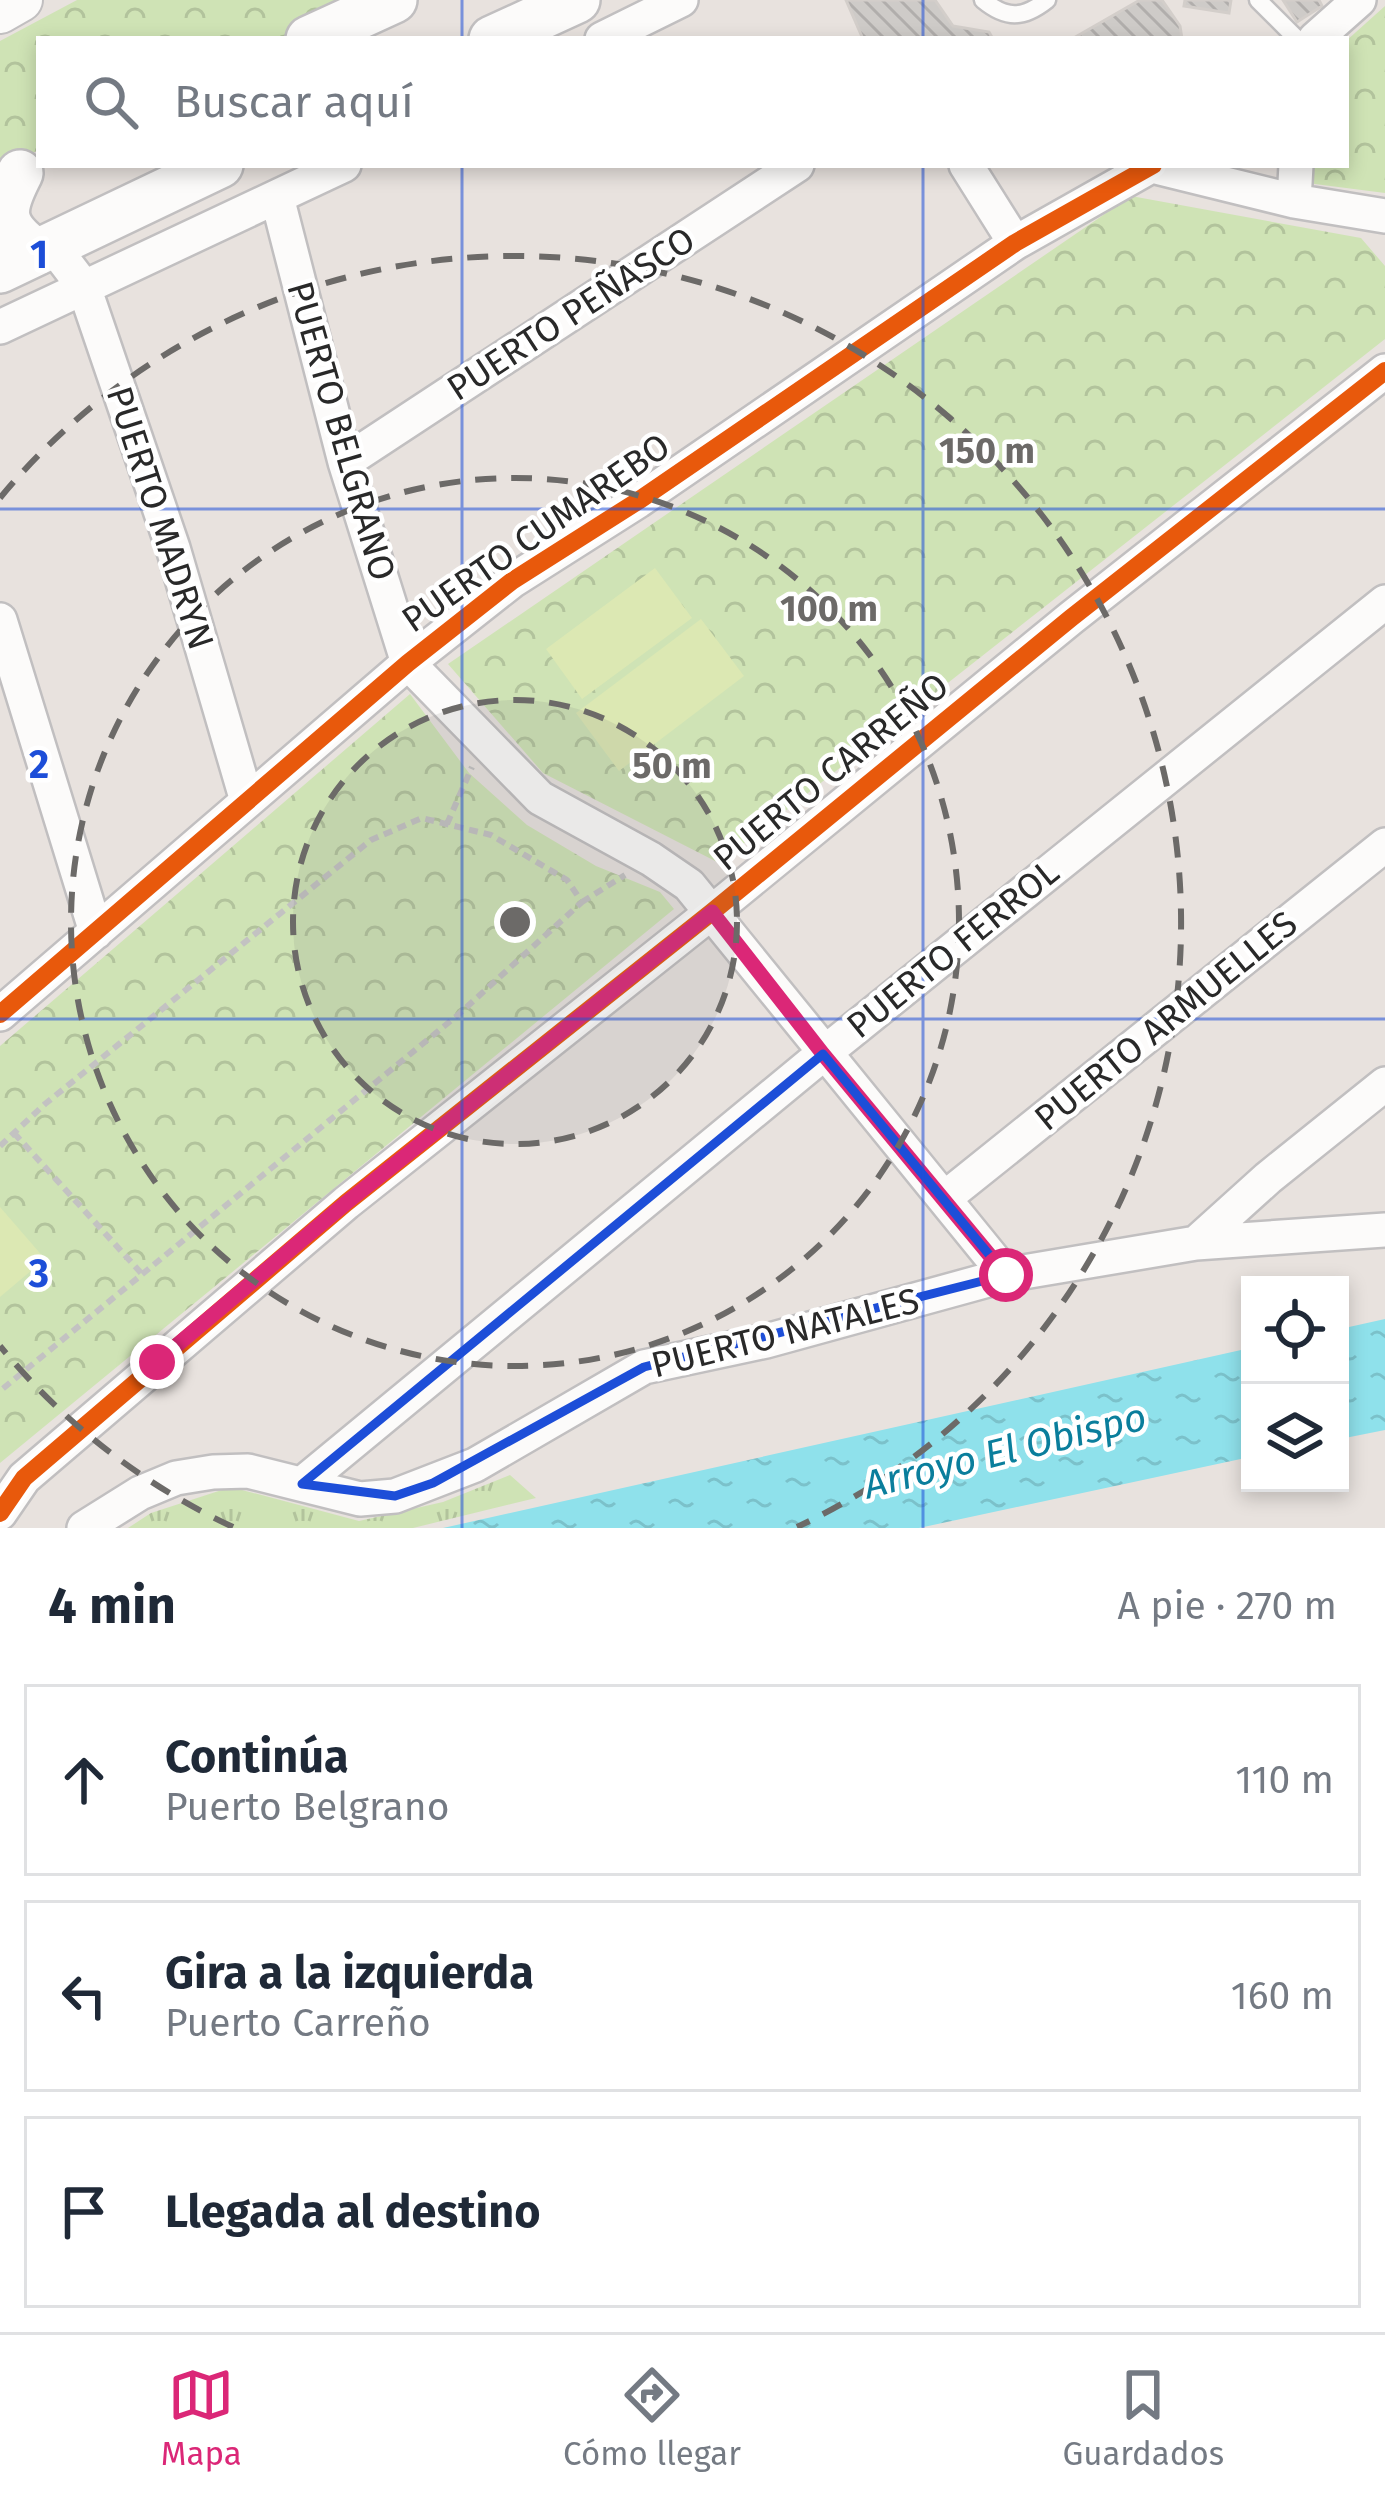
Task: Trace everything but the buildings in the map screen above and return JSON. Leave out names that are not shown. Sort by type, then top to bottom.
[{"type":"main road","points":[[316,36],[394,0]]},
{"type":"main road","points":[[499,36],[577,0]]},
{"type":"main road","points":[[20,173],[2,207],[7,227],[21,248],[213,168]]},
{"type":"street","points":[[0,12],[21,0]]},
{"type":"street","points":[[608,36],[681,0]]},
{"type":"street","points":[[1318,36],[1359,0]]},
{"type":"street","points":[[0,327],[338,168]]},
{"type":"street","name":"PUERTO PEÑASCO","points":[[345,462],[792,168]]},
{"type":"street","points":[[968,168],[1015,243]]},
{"type":"street","name":"PUERTO CUMAREBO","points":[[0,1014],[408,663],[512,581],[638,501],[1015,243],[1148,168]]},
{"type":"street","points":[[1165,168],[1382,219]]},
{"type":"street","points":[[1294,201],[1297,168]]},
{"type":"street","name":"PUERTO BELGRANO","points":[[277,197],[345,462],[408,663],[540,798],[689,885],[1006,1275]]},
{"type":"street","name":"PUERTO MADRYN","points":[[21,248],[84,287],[173,548],[247,801]]},
{"type":"street","name":"PUERTO CARREÑO","points":[[0,1513],[24,1478],[232,1296],[1071,618],[1385,371]]},
{"type":"street","name":"PUERTO FERROL","points":[[302,1484],[823,1054],[1385,602]]},
{"type":"street","points":[[0,620],[97,932]]},
{"type":"street","name":"PUERTO ARMUELLES","points":[[946,1197],[1385,845]]},
{"type":"street","points":[[1196,1243],[1385,1084]]},
{"type":"street","name":"PUERTO NATALES","points":[[84,1528],[140,1493],[176,1478],[248,1471],[360,1499],[394,1496],[475,1465],[644,1366],[766,1341],[1006,1275],[1196,1243],[1385,1230]]},
{"type":"lane","points":[[983,0],[1013,16],[1027,14],[1047,0]]},
{"type":"lane","points":[[1258,0],[1294,36]]},
{"type":"path","points":[[447,824],[482,742]]},
{"type":"path","points":[[0,1146],[371,840],[422,818],[491,835],[567,880],[582,902]]},
{"type":"path","points":[[0,1391],[459,1014],[582,902],[651,859]]},
{"type":"path","points":[[14,1132],[142,1274]]},
{"type":"highlighted area","points":[[823,1054],[1006,1275],[644,1367],[433,1483],[395,1496],[302,1484]]},
{"type":"green space","points":[[77,0],[363,0],[285,36],[36,36],[36,151],[0,168],[0,41]]},
{"type":"green space","points":[[1385,6],[1385,193],[1307,183],[1309,168],[1349,168],[1349,38]]},
{"type":"green space","points":[[1131,196],[1361,238],[1385,266],[1385,339],[719,863],[543,773],[448,664]]},
{"type":"green space","points":[[655,568],[692,618],[582,699],[546,649]]},
{"type":"green space","points":[[701,619],[744,676],[619,771],[576,713]]},
{"type":"green space","points":[[410,694],[469,773],[527,825],[596,866],[660,892],[674,909],[0,1463],[0,1046]]},
{"type":"green space","points":[[0,1207],[45,1259],[0,1297]]},
{"type":"green space","points":[[510,1475],[536,1498],[413,1528],[128,1528],[151,1513],[231,1487],[359,1521],[443,1502]]},
{"type":"water","points":[[1385,1319],[1385,1430],[1349,1437],[1349,1384],[1349,1327]]},
{"type":"water","name":"Arroyo El Obispo","points":[[1241,1350],[1241,1459],[919,1528],[443,1528]]},
{"type":"cycle path","points":[[0,1014],[408,663],[512,581],[638,501],[1015,243],[1148,168]]},
{"type":"cycle path","points":[[0,1513],[24,1478],[346,1203],[1385,371]]},
{"type":"route","points":[[157,1362],[346,1203],[712,912],[1006,1275]]}]
